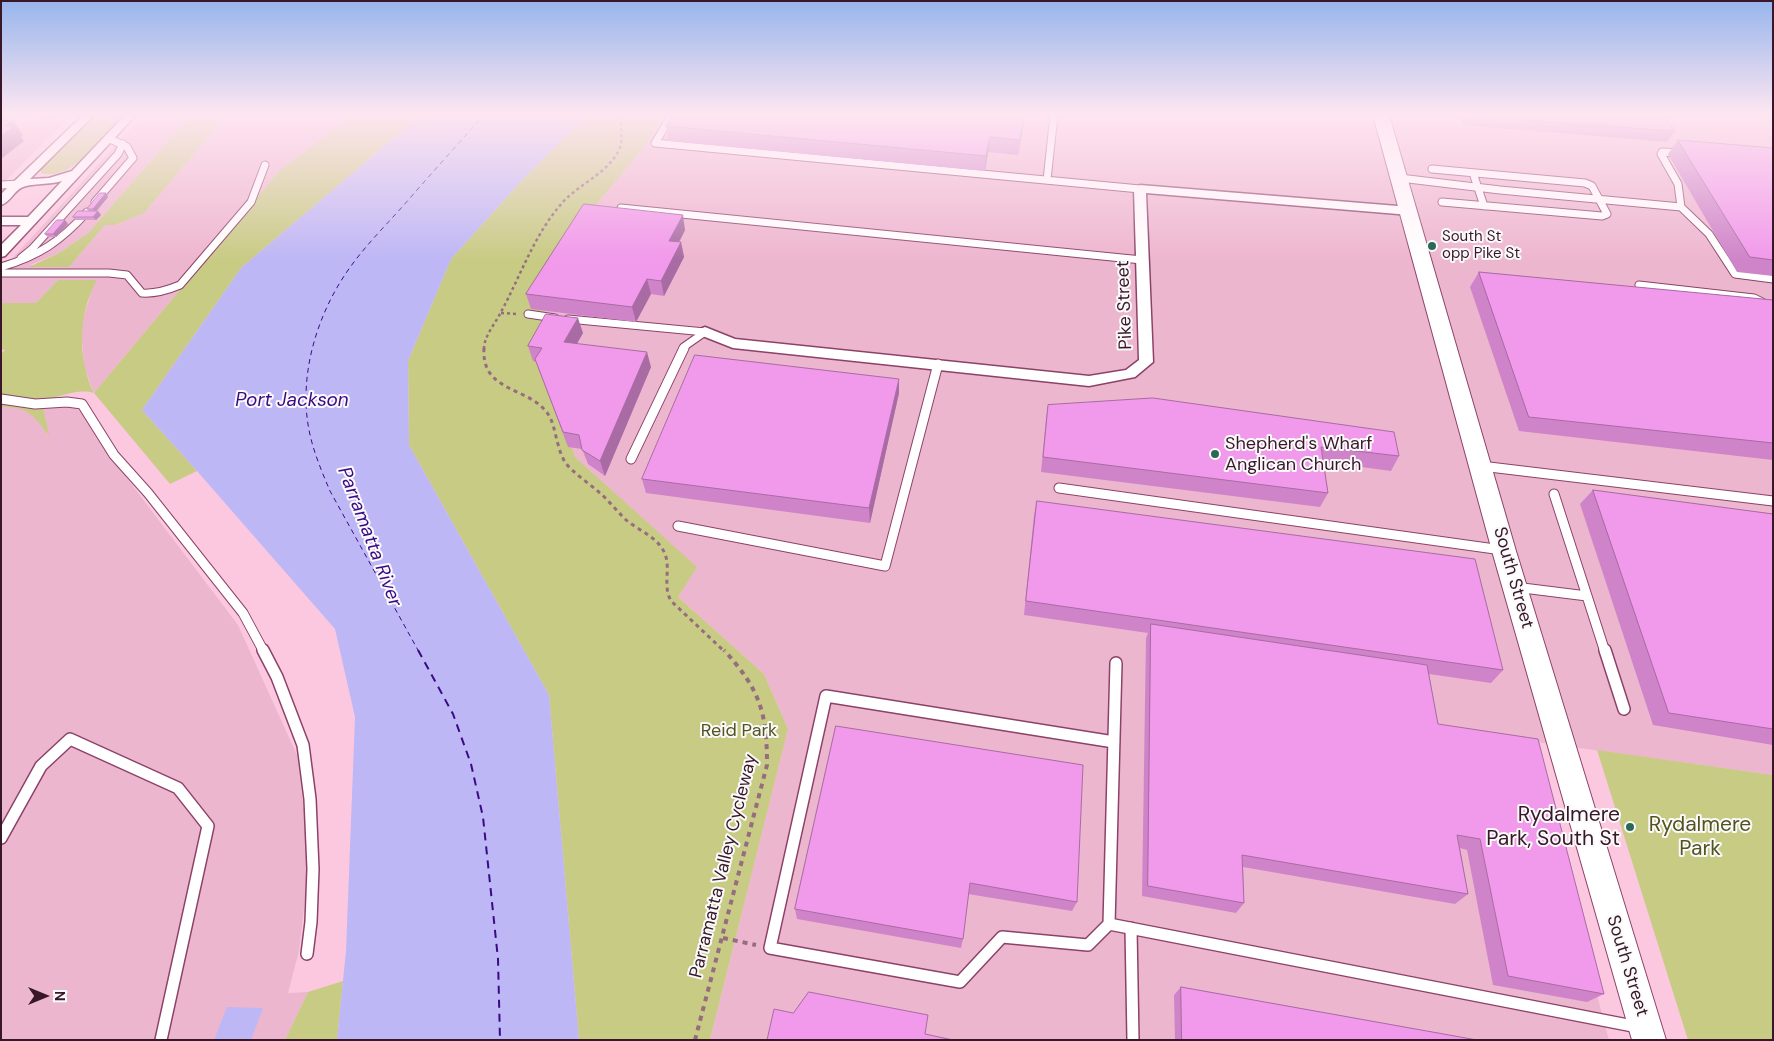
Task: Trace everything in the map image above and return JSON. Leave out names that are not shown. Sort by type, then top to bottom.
[{"type":"street","points":[[1,201],[39,164]]},
{"type":"street","points":[[1,253],[84,164]]},
{"type":"street","name":"South Street","points":[[1396,164],[1504,550],[1647,1034]]},
{"type":"street","points":[[18,184],[50,181],[74,174]]},
{"type":"street","points":[[1140,189],[1410,211]]},
{"type":"street","name":"Pike Street","points":[[705,332],[733,343],[1089,381],[1130,374],[1146,362],[1140,189]]},
{"type":"street","points":[[1,221],[31,221]]},
{"type":"lane","points":[[11,265],[32,249],[109,164]]},
{"type":"lane","points":[[1,267],[11,265],[54,245],[71,230],[128,164]]},
{"type":"lane","points":[[868,164],[1140,189]]},
{"type":"lane","points":[[1047,180],[1049,164]]},
{"type":"lane","points":[[1666,164],[1678,184],[1681,207],[1709,234],[1735,274],[1773,279]]},
{"type":"lane","points":[[1,273],[109,273],[127,275],[142,293],[154,294],[169,290],[180,285],[251,202],[265,165]]},
{"type":"lane","points":[[1432,169],[1586,183],[1592,186],[1607,214],[1606,216],[1442,202]]},
{"type":"lane","points":[[1473,173],[1484,206]]},
{"type":"lane","points":[[1400,178],[1500,190],[1681,207]]},
{"type":"lane","points":[[1,185],[18,184]]},
{"type":"lane","points":[[621,208],[1142,260]]},
{"type":"lane","points":[[1638,285],[1754,298],[1770,308],[1773,316]]},
{"type":"lane","points":[[528,314],[610,325],[705,332]]},
{"type":"lane","points":[[630,459],[685,346],[705,332]]},
{"type":"lane","points":[[678,526],[884,566],[938,364]]},
{"type":"lane","points":[[1,400],[35,404],[67,402],[82,404],[114,455],[148,493],[243,613],[277,677],[303,745],[310,799],[313,869],[311,922],[307,954]]},
{"type":"lane","points":[[1481,466],[1773,501]]},
{"type":"lane","points":[[1059,488],[1504,550]]},
{"type":"lane","points":[[1554,494],[1624,709]]},
{"type":"lane","points":[[1515,586],[1587,596]]},
{"type":"lane","points":[[1114,742],[826,696],[770,948],[960,982],[1002,937],[1088,945],[1108,924],[1114,742],[1116,663]]},
{"type":"lane","points":[[1,838],[41,766],[70,739],[178,788],[208,826],[161,1040]]},
{"type":"lane","points":[[1108,924],[1647,1034]]},
{"type":"lane","points":[[1131,928],[1133,1040]]},
{"type":"path","name":"Parramatta Valley Cycleway","points":[[610,164],[563,202],[538,235],[501,313],[484,342],[483,359],[489,373],[500,385],[534,401],[549,415],[557,444],[567,466],[603,496],[625,519],[661,546],[669,562],[666,592],[671,601],[730,658],[748,679],[761,704],[767,733],[766,765],[723,938],[695,1040]]},
{"type":"path","points":[[723,938],[770,948]]},
{"type":"shaded area","points":[[1,164],[23,164],[1,185]]},
{"type":"shaded area","points":[[99,164],[149,164],[88,233],[59,253],[30,265],[69,267],[105,225],[115,225],[144,213],[186,164],[289,164],[279,171],[94,393],[84,366],[81,327],[96,280],[58,280],[36,303],[1,303],[1,271]]},
{"type":"shaded area","points":[[631,164],[1773,164],[1773,775],[1529,741],[1609,1040],[710,1040],[788,729],[764,674],[678,597],[696,567],[575,457],[563,420],[531,344],[588,214]]},
{"type":"shaded area","points":[[61,406],[74,407],[83,413],[111,457],[238,625],[297,755],[306,827],[306,891],[299,951],[288,993],[308,992],[285,1040],[1,1040],[1,407],[19,407],[35,417],[48,435],[44,409]]},
{"type":"green space","points":[[46,164],[77,164],[65,171],[53,174],[41,173],[41,169]]},
{"type":"green space","points":[[149,164],[186,164],[144,213],[115,225],[105,225],[69,267],[29,267],[59,253],[88,233]]},
{"type":"green space","points":[[289,164],[364,164],[241,268],[142,410],[197,471],[170,484],[94,393],[279,171]]},
{"type":"green space","name":"Reid Park","points":[[538,164],[631,164],[588,214],[531,344],[563,420],[575,457],[697,567],[678,597],[764,674],[788,729],[710,1040],[579,1040],[549,695],[409,445],[408,361],[451,259]]},
{"type":"green space","points":[[58,280],[97,280],[86,307],[82,336],[82,351],[88,379],[94,393],[75,392],[42,400],[49,436],[30,414],[10,407],[1,407],[1,354],[5,350],[1,349],[1,303],[36,303]]},
{"type":"green space","name":"Rydalmere Park","points":[[1597,750],[1773,775],[1773,1040],[1688,1040]]},
{"type":"green space","points":[[343,981],[337,1040],[285,1040],[308,992]]},
{"type":"water","name":"Port Jackson","points":[[364,164],[538,164],[451,259],[408,361],[409,445],[549,695],[579,1040],[337,1040],[346,951],[355,717],[335,629],[142,410],[241,268]]},
{"type":"water","points":[[227,1007],[263,1008],[251,1040],[214,1040]]},
{"type":"building","points":[[1693,164],[1773,164],[1773,260],[1750,257]]},
{"type":"building","points":[[100,193],[106,193],[93,209],[87,209]]},
{"type":"building","points":[[584,204],[683,215],[669,241],[681,242],[661,281],[647,279],[632,307],[526,294]]},
{"type":"building","points":[[78,211],[98,211],[93,217],[73,217]]},
{"type":"building","points":[[57,220],[65,220],[53,234],[45,234]]},
{"type":"building","points":[[1479,272],[1773,300],[1773,443],[1529,417]]},
{"type":"building","points":[[546,314],[578,318],[564,342],[647,352],[600,461],[582,450],[579,435],[563,432],[535,359],[542,348],[528,346]]},
{"type":"building","points":[[695,355],[899,379],[869,508],[642,479]]},
{"type":"building","name":"Shepherd's Wharf Anglican Church","points":[[1153,398],[1394,432],[1399,456],[1321,447],[1328,493],[1043,457],[1048,405]]},
{"type":"building","points":[[1593,490],[1773,514],[1773,729],[1669,713]]},
{"type":"building","points":[[1037,501],[1475,559],[1503,670],[1026,601]]},
{"type":"building","points":[[1151,624],[1427,665],[1438,724],[1538,739],[1604,994],[1508,976],[1480,839],[1457,835],[1468,894],[1242,855],[1244,903],[1148,886]]},
{"type":"building","points":[[836,726],[1083,765],[1077,902],[970,883],[963,939],[795,909]]},
{"type":"building","points":[[1181,987],[1477,1040],[1182,1040]]},
{"type":"building","points":[[809,992],[928,1015],[925,1034],[953,1040],[767,1040],[774,1009],[793,1013]]},
{"type":"ferry route","points":[[419,652],[330,491],[315,454],[309,430],[306,409],[306,387],[309,365],[320,323],[339,284],[370,242],[440,164]]},
{"type":"ferry route","points":[[418,650],[453,714],[471,764],[483,817],[498,959],[500,1040]]},
{"type":"place","name":"South St opp Pike St","points":[[1432,246]]},
{"type":"place","name":"Shepherd's Wharf Anglican Church","points":[[1215,454]]},
{"type":"place","name":"Rydalmere Park, South St","points":[[1630,827]]},
{"type":"water label","name":"Parramatta River","points":[[369,537]]}]
